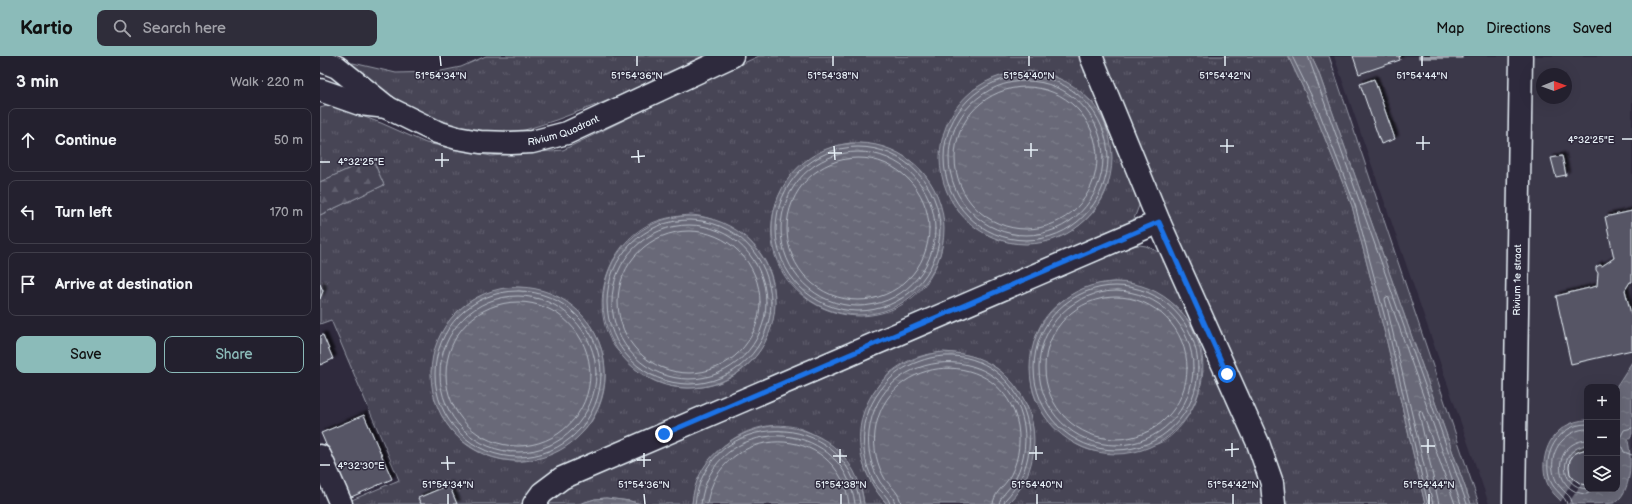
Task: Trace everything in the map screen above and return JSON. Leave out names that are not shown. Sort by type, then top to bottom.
[{"type":"street","name":"Rivium Quadrant","points":[[320,60],[337,67],[388,108],[437,132],[457,138],[491,142],[532,142],[567,133],[732,56]]},
{"type":"street","points":[[1091,56],[1159,222],[1258,443],[1272,483],[1274,504]]},
{"type":"street","name":"Rivium 1e straat","points":[[1514,504],[1521,56]]},
{"type":"street","name":"Rivium Quadrant","points":[[320,90],[360,104],[388,108]]},
{"type":"street","points":[[534,504],[542,493],[562,478],[1159,222]]},
{"type":"street","points":[[320,456],[341,504]]},
{"type":"shaded area","points":[[1334,56],[1632,56],[1632,504],[1489,504]]},
{"type":"green space","points":[[486,56],[703,56],[612,99],[556,120],[525,130],[498,132],[482,132],[451,125],[431,117],[379,90],[346,65],[353,63],[396,73],[436,72],[461,67]]},
{"type":"green space","points":[[759,56],[1082,56],[1140,203],[1132,224],[528,504],[347,504],[347,502],[399,480],[331,320],[320,324],[320,215],[384,185],[372,158],[320,182],[320,108],[330,105],[381,123],[426,143],[491,156],[563,150],[683,91]],"holes":[[[1028,71],[1045,73],[1054,76],[1062,80],[1094,104],[1102,116],[1107,129],[1109,174],[1109,182],[1100,202],[1089,216],[1075,228],[1059,237],[1042,242],[1024,244],[1006,241],[989,235],[971,223],[956,208],[973,90],[993,79]],[[850,143],[890,150],[919,168],[937,196],[943,227],[939,259],[923,287],[897,307],[861,316],[846,315],[832,311],[823,308],[797,291],[780,268],[772,243],[773,216],[781,191],[797,169],[820,152]],[[691,215],[701,216],[728,226],[753,245],[769,269],[775,296],[772,323],[761,348],[743,369],[718,383],[687,388],[661,384],[646,376],[632,365],[614,346],[606,330],[603,313],[603,295],[606,278],[613,261],[623,246],[635,234],[650,224],[675,217]],[[514,287],[550,294],[578,311],[596,335],[604,364],[603,393],[592,421],[569,444],[536,459],[526,461],[497,459],[478,452],[462,441],[448,426],[438,408],[433,389],[432,369],[435,349],[443,331],[455,314],[471,301],[492,292]]]},
{"type":"green space","points":[[1097,56],[1288,56],[1314,111],[1352,206],[1385,334],[1425,504],[1281,504]]},
{"type":"green space","points":[[1311,56],[1329,56],[1479,504],[1471,504],[1318,71]]},
{"type":"green space","points":[[372,158],[384,185],[320,215],[320,182]]},
{"type":"green space","points":[[1133,246],[1146,246],[1161,253],[1263,478],[1265,504],[1007,504],[1027,473],[1031,460],[1033,430],[1031,416],[1026,403],[1009,379],[988,363],[975,357],[962,354],[931,354],[905,363],[884,378],[869,400],[861,425],[861,452],[869,479],[887,504],[864,504],[861,489],[856,478],[825,444],[814,435],[791,426],[771,426],[752,430],[734,438],[718,451],[705,466],[696,484],[692,504],[641,504],[606,498],[595,499],[579,504],[545,504],[572,481]],"holes":[[[1113,282],[1138,286],[1161,295],[1179,309],[1192,326],[1200,347],[1203,369],[1199,393],[1185,420],[1174,433],[1161,442],[1150,446],[1106,451],[1089,450],[1071,441],[1054,427],[1044,415],[1036,401],[1031,378],[1035,339],[1040,327],[1055,306],[1076,292],[1088,287]]]},
{"type":"water","points":[[1288,56],[1311,56],[1318,71],[1471,504],[1425,504],[1385,334],[1352,206],[1314,111]]},
{"type":"water","points":[[1026,72],[1043,74],[1059,79],[1074,87],[1087,97],[1097,110],[1105,125],[1110,141],[1112,158],[1110,175],[1105,191],[1097,206],[1087,219],[1074,229],[1059,237],[1043,242],[1026,244],[1009,242],[993,237],[978,229],[965,219],[955,206],[947,191],[942,175],[940,158],[942,141],[947,125],[955,110],[965,97],[978,87],[993,79],[1009,74]]},
{"type":"water","points":[[850,143],[866,143],[891,149],[899,153],[913,162],[925,174],[938,196],[944,221],[944,237],[938,262],[925,284],[913,296],[891,309],[866,315],[850,315],[825,309],[817,305],[803,296],[791,284],[778,262],[772,237],[772,221],[778,196],[782,188],[791,174],[803,162],[825,149]]},
{"type":"water","points":[[681,216],[697,216],[714,219],[730,226],[744,235],[756,247],[765,261],[772,277],[775,302],[774,319],[769,335],[756,357],[744,369],[730,378],[714,385],[697,388],[681,388],[664,385],[648,378],[634,369],[622,357],[613,343],[606,327],[603,310],[603,294],[606,277],[613,261],[622,247],[634,235],[648,226],[664,219]]},
{"type":"water","points":[[1108,282],[1124,282],[1141,285],[1157,292],[1171,301],[1183,313],[1192,327],[1199,343],[1202,368],[1201,385],[1196,401],[1183,423],[1171,435],[1157,444],[1141,451],[1124,454],[1108,454],[1091,451],[1075,444],[1061,435],[1049,423],[1040,409],[1033,393],[1030,376],[1030,360],[1033,343],[1040,327],[1049,313],[1061,301],[1075,292],[1091,285]]},
{"type":"water","points":[[509,287],[527,287],[559,297],[580,312],[595,333],[605,365],[605,383],[595,415],[580,436],[559,451],[543,457],[527,461],[509,461],[477,451],[456,436],[441,415],[435,399],[431,383],[431,365],[441,333],[456,312],[477,297],[493,291]]},
{"type":"water","points":[[943,352],[977,358],[988,363],[1006,375],[1019,391],[1028,409],[1033,429],[1034,449],[1029,469],[1021,488],[1007,504],[887,504],[870,481],[861,457],[860,432],[865,409],[876,388],[893,371],[916,359]]},
{"type":"water","points":[[1632,362],[1632,434],[1628,441],[1630,466],[1624,492],[1614,503],[1564,504],[1553,492],[1546,479],[1544,472],[1545,457],[1553,437],[1561,429],[1581,420],[1584,420],[1584,450],[1574,454],[1570,474],[1577,482],[1584,484],[1584,492],[1620,492],[1620,384],[1618,384]]},
{"type":"water","points":[[771,426],[789,427],[805,431],[820,437],[833,446],[845,458],[854,471],[864,504],[692,504],[700,475],[717,451],[742,435],[756,429]]},
{"type":"water","points":[[606,498],[641,504],[579,504],[595,499]]},
{"type":"pier","points":[[1574,479],[1581,484],[1568,504],[1560,503]]},
{"type":"building","points":[[1353,56],[1401,56],[1399,57],[1400,60],[1359,74]]},
{"type":"building","points":[[1419,56],[1462,56],[1462,58],[1419,58]]},
{"type":"building","points":[[1374,79],[1395,139],[1381,144],[1360,84]]},
{"type":"building","points":[[1562,156],[1566,175],[1556,177],[1551,158]]},
{"type":"building","points":[[1632,211],[1632,282],[1630,282],[1625,290],[1632,318],[1632,350],[1571,364],[1556,296],[1597,286],[1598,273],[1596,267],[1600,265],[1602,266],[1614,258],[1605,217]]},
{"type":"building","points":[[320,284],[323,291],[320,299]]},
{"type":"building","points":[[323,335],[333,359],[320,365],[320,336]]},
{"type":"building","points":[[364,415],[392,479],[349,498],[321,433]]},
{"type":"building","points":[[1584,450],[1584,484],[1574,479],[1570,474],[1569,467],[1570,460],[1574,454]]},
{"type":"building","points":[[449,485],[457,504],[421,504],[418,498]]},
{"type":"route","points":[[664,434],[1159,222],[1227,374]]}]
